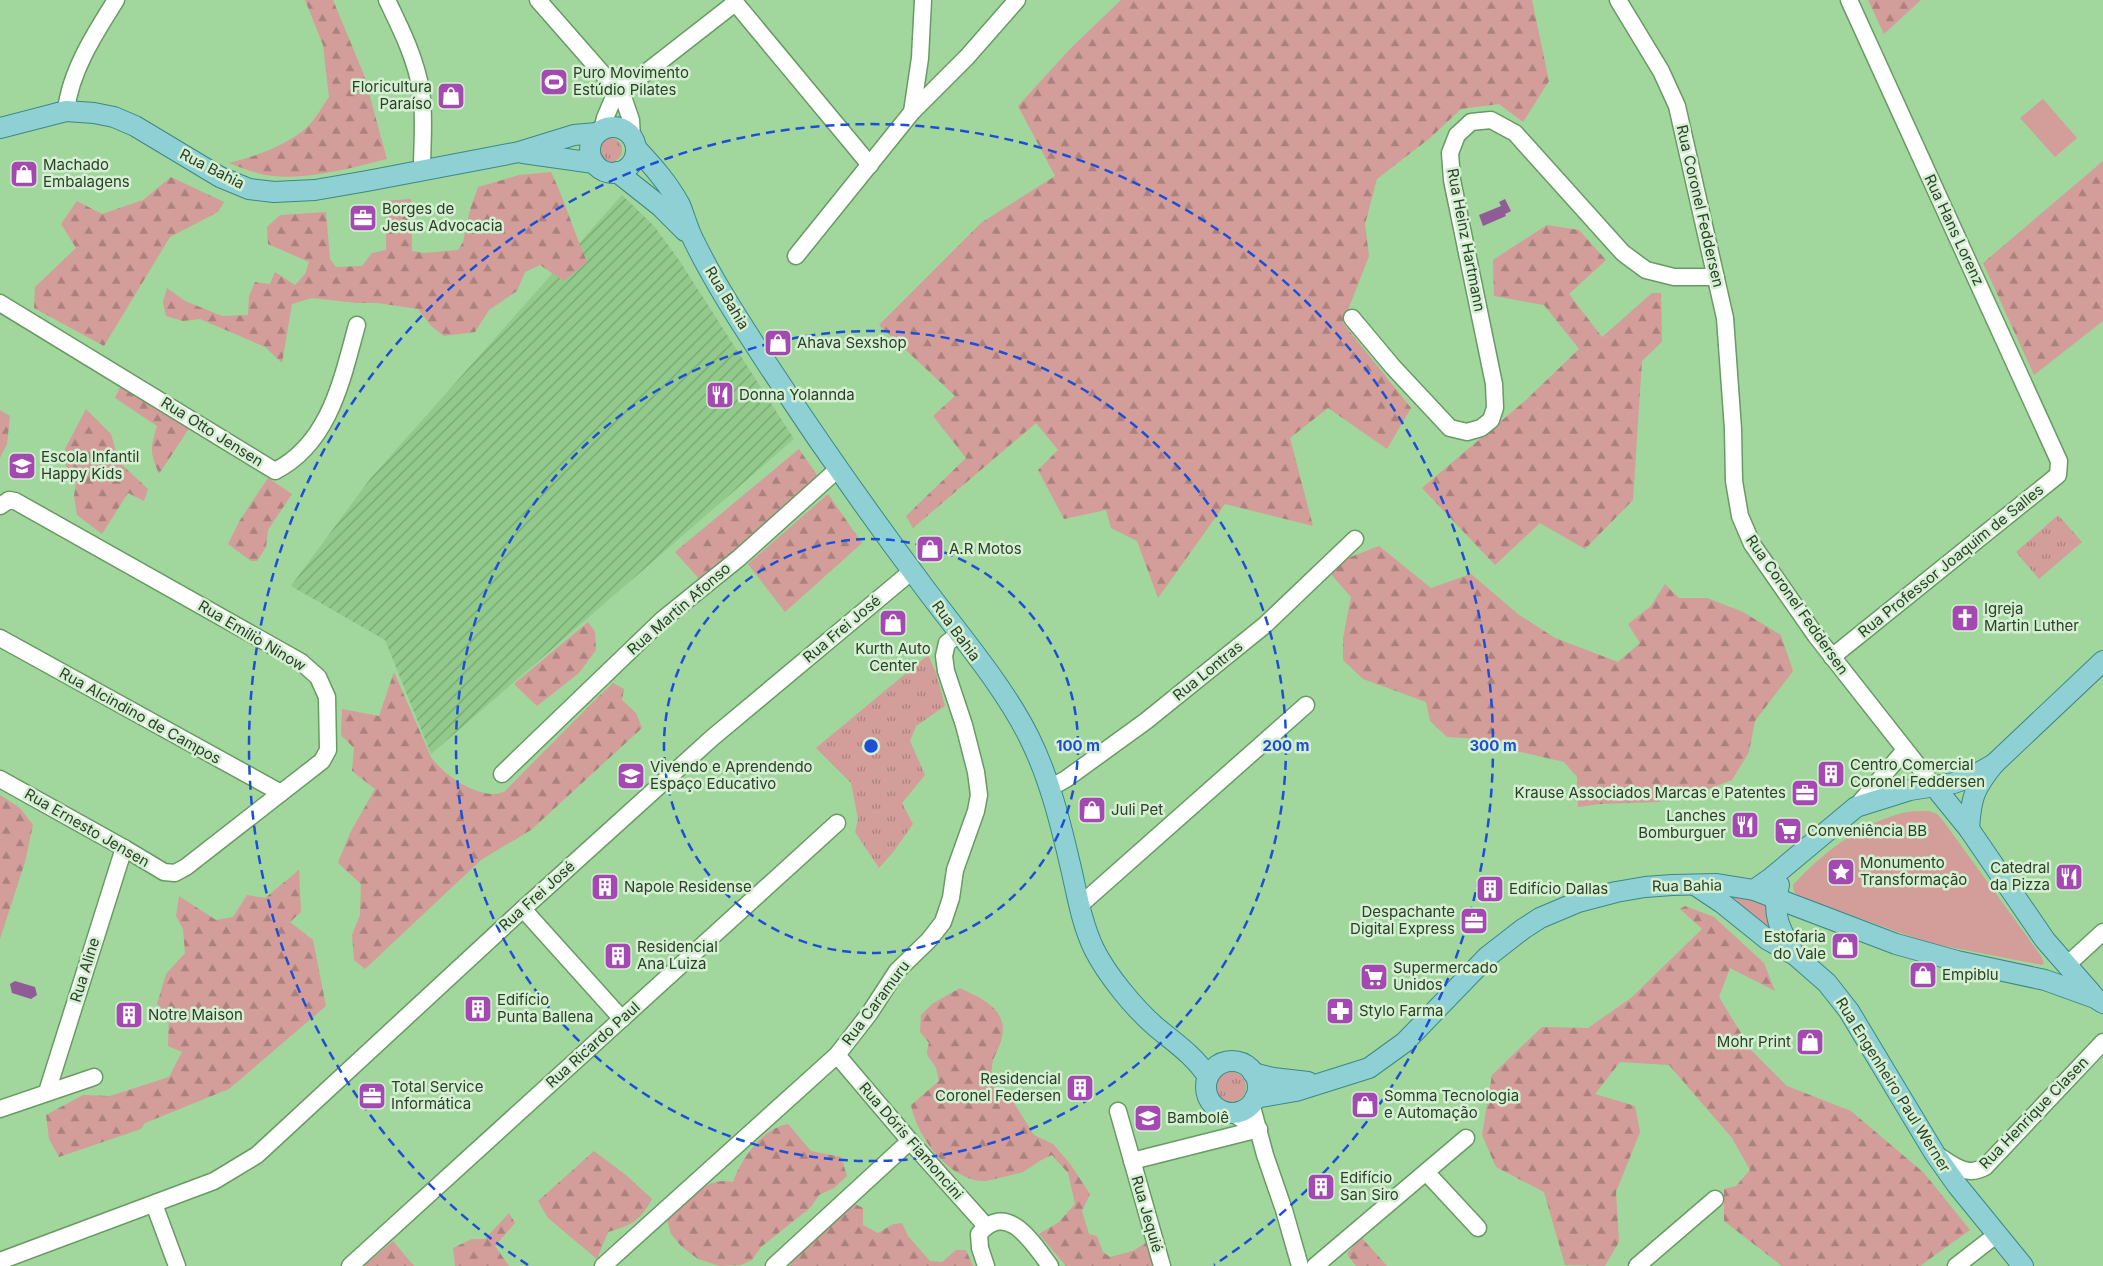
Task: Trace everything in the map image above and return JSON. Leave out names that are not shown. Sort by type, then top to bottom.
[{"type":"main road","name":"Rua Bahia","points":[[1,128],[66,111],[114,117],[128,123],[220,177],[249,189],[274,192],[315,190],[519,152],[574,135],[599,132]]},
{"type":"main road","points":[[618,128],[624,130],[634,143],[631,164],[617,172],[604,171],[594,163],[591,157],[590,144],[599,132],[618,128]]},
{"type":"main road","name":"Rua Bahia","points":[[634,143],[659,173],[680,205],[694,240],[766,362],[838,469],[999,689],[1029,737],[1050,788],[1070,862],[1079,906],[1095,950],[1140,1010],[1174,1040],[1208,1076]]},
{"type":"main road","name":"Rua Bahia","points":[[519,152],[594,163]]},
{"type":"main road","name":"Rua Bahia","points":[[617,172],[660,206],[694,240]]},
{"type":"main road","points":[[1968,829],[1970,804],[1973,794],[1994,764],[2103,661]]},
{"type":"main road","points":[[1754,890],[1856,807],[1910,790],[1971,777],[1994,764]]},
{"type":"main road","name":"Rua Coronel Feddersen","points":[[1934,786],[1968,829],[2045,940],[2099,1001]]},
{"type":"main road","points":[[1776,897],[1790,862]]},
{"type":"main road","name":"Rua Bahia","points":[[1253,1101],[1369,1068],[1384,1059],[1420,1027],[1488,956],[1505,941],[1540,918],[1578,902],[1616,892],[1672,885],[1717,884],[1754,890],[1912,949],[2045,980],[2099,1001]]},
{"type":"main road","name":"Rua Engenheiro Paul Werner","points":[[1695,885],[1722,903],[1768,940],[1795,955],[1827,983],[1849,1011],[1935,1154],[1996,1235],[2023,1266]]},
{"type":"main road","name":"Rua Engenheiro Paul Werner","points":[[1776,897],[1775,910],[1782,933],[1795,955]]},
{"type":"main road","name":"Rua Bahia","points":[[1174,1040],[1228,1061]]},
{"type":"main road","points":[[1228,1061],[1242,1064],[1253,1073],[1257,1086],[1253,1101],[1246,1108],[1228,1112],[1215,1107],[1208,1098],[1206,1087],[1208,1076],[1216,1067],[1228,1061]]},
{"type":"main road","name":"Rua Bahia","points":[[1253,1073],[1296,1082],[1325,1082]]},
{"type":"street","points":[[66,111],[67,94],[74,78],[101,23],[116,0]]},
{"type":"street","points":[[387,0],[402,32],[418,75],[422,111],[422,169]]},
{"type":"street","points":[[538,0],[617,90],[628,106],[634,143]]},
{"type":"street","points":[[912,112],[920,58],[923,0]]},
{"type":"street","points":[[796,256],[912,112],[968,57],[1017,0]]},
{"type":"street","name":"Rua Coronel Feddersen","points":[[1618,0],[1661,71],[1677,106],[1725,318],[1733,430],[1734,481],[1740,516],[1752,544],[1832,657],[1934,786]]},
{"type":"street","name":"Rua Hans Lorenz","points":[[1848,0],[2060,460]]},
{"type":"street","points":[[599,132],[617,90],[635,81],[734,1],[870,165]]},
{"type":"street","name":"Rua Heinz Hartmann","points":[[1352,318],[1393,367],[1450,428],[1467,432],[1481,428],[1491,420],[1495,408],[1494,384],[1452,180],[1450,153],[1457,135],[1471,122],[1491,120],[1515,133],[1623,253],[1646,270],[1674,277],[1716,277]]},
{"type":"street","name":"Rua Otto Jensen","points":[[0,303],[275,471],[294,459],[311,443],[323,426],[342,380],[357,325]]},
{"type":"street","name":"Rua Professor Joaquim de Salles","points":[[1832,657],[2058,475],[2060,460]]},
{"type":"street","name":"Rua Martin Afonso","points":[[502,774],[662,620],[739,558],[838,469]]},
{"type":"street","name":"Rua Emílio Ninow","points":[[0,506],[9,500],[15,501],[301,662],[318,677],[327,697],[329,723],[328,750],[322,761],[186,867],[175,873]]},
{"type":"street","name":"Rua Lontras","points":[[1050,788],[1066,779],[1146,721],[1265,625],[1355,539]]},
{"type":"street","name":"Rua Frei José","points":[[0,1261],[214,1181],[258,1155],[522,909],[712,738],[912,571]]},
{"type":"street","name":"Rua Caramuru","points":[[603,1266],[837,1055],[897,971],[943,922],[951,898],[955,870],[976,811],[979,795],[976,772],[964,725],[946,671],[944,656],[947,643],[959,634]]},
{"type":"street","name":"Rua Alcindino de Campos","points":[[0,638],[280,793]]},
{"type":"street","points":[[1079,906],[1306,705]]},
{"type":"street","points":[[1856,807],[1905,750]]},
{"type":"street","name":"Rua Ernesto Jensen","points":[[0,779],[164,872],[175,873]]},
{"type":"street","name":"Rua Ricardo Paul","points":[[350,1266],[837,823]]},
{"type":"street","name":"Rua Aline","points":[[47,1092],[124,848]]},
{"type":"street","points":[[522,909],[622,1019]]},
{"type":"street","points":[[2068,964],[2103,932]]},
{"type":"street","name":"Rua Henrique Clasen","points":[[1935,1154],[1962,1170],[1977,1171],[1985,1167],[2103,1042]]},
{"type":"street","name":"Rua Dóris Fiamoncini","points":[[837,1055],[986,1226]]},
{"type":"street","points":[[0,1109],[94,1077]]},
{"type":"street","points":[[1253,1101],[1259,1129],[1300,1266]]},
{"type":"street","name":"Rua Jequié","points":[[1118,1111],[1162,1266]]},
{"type":"street","points":[[1218,1139],[1228,1112],[1259,1129]]},
{"type":"street","name":"Rua Jequié","points":[[1132,1161],[1259,1129]]},
{"type":"street","points":[[1315,1266],[1466,1138]]},
{"type":"street","points":[[774,1266],[910,1141]]},
{"type":"street","points":[[1426,1172],[1478,1228]]},
{"type":"street","points":[[1637,1266],[1715,1199]]},
{"type":"street","points":[[154,1204],[177,1266]]},
{"type":"street","points":[[986,1266],[980,1248],[980,1234],[986,1226],[1000,1220],[1013,1224],[1035,1246],[1050,1266]]},
{"type":"street","points":[[1956,1266],[1996,1235]]},
{"type":"shaded area","points":[[622,195],[654,226],[679,260],[794,439],[431,754],[385,640],[291,586],[370,479]]},
{"type":"shaded area","points":[[1505,199],[1511,211],[1505,214],[1506,216],[1483,226],[1479,215],[1501,206],[1499,202]]},
{"type":"shaded area","points":[[15,981],[35,987],[37,995],[31,999],[12,993],[10,984]]},
{"type":"green space","points":[[305,0],[333,0],[364,75],[387,159],[308,176],[291,177],[261,174],[229,163],[261,153],[295,137],[311,123],[329,97],[323,45]]},
{"type":"green space","points":[[1121,0],[1532,0],[1549,81],[1523,122],[1499,104],[1461,109],[1430,138],[1377,179],[1365,224],[1369,256],[1343,323],[1411,408],[1387,449],[1328,408],[1290,438],[1313,526],[1225,504],[1158,598],[1137,541],[1111,528],[1106,510],[1064,519],[1038,470],[1058,450],[1036,423],[913,528],[906,516],[966,458],[933,416],[955,396],[879,325],[981,223],[1055,176],[1018,106],[1070,49]]},
{"type":"green space","points":[[1868,0],[1921,0],[1884,34]]},
{"type":"green space","points":[[2043,99],[2077,138],[2055,157],[2020,118]]},
{"type":"green space","points":[[610,138],[618,142],[622,150],[618,158],[610,162],[602,158],[598,150],[602,142]]},
{"type":"green space","points":[[2103,161],[2103,321],[2034,375],[1983,263]]},
{"type":"green space","points":[[551,172],[587,262],[564,281],[540,265],[525,272],[517,291],[489,310],[475,332],[444,336],[431,326],[418,309],[377,303],[356,303],[312,298],[292,304],[282,363],[265,347],[200,319],[183,321],[166,316],[163,302],[167,288],[185,301],[222,316],[248,315],[249,296],[255,282],[270,284],[275,272],[295,285],[305,274],[309,262],[268,244],[267,227],[280,215],[326,212],[330,259],[336,267],[362,266],[372,253],[386,250],[386,224],[382,201],[411,199],[412,251],[424,253],[458,250],[463,242],[470,210],[478,187],[519,175]]},
{"type":"green space","points":[[171,177],[224,202],[218,212],[170,237],[104,346],[34,308],[35,287],[76,248],[61,224],[77,201],[102,214],[143,200]]},
{"type":"green space","points":[[1547,225],[1579,230],[1606,260],[1569,294],[1602,337],[1652,293],[1661,293],[1662,342],[1642,361],[1633,500],[1585,549],[1540,523],[1495,565],[1422,488],[1526,400],[1579,349],[1544,305],[1494,296],[1493,260]]},
{"type":"green space","points":[[121,385],[190,427],[159,474],[152,450],[157,426],[115,398]]},
{"type":"green space","points":[[86,409],[111,434],[119,462],[148,489],[144,501],[128,493],[102,534],[77,515],[74,496],[78,471],[66,467],[65,449]]},
{"type":"green space","points":[[0,410],[10,416],[7,444],[0,458]]},
{"type":"green space","points":[[799,449],[819,478],[701,581],[675,552]]},
{"type":"green space","points":[[268,478],[292,494],[268,530],[266,547],[257,561],[251,561],[228,544],[240,520]]},
{"type":"green space","points":[[828,494],[862,543],[785,612],[748,564]]},
{"type":"green space","points":[[2058,515],[2082,542],[2039,579],[2016,552]]},
{"type":"green space","points":[[1379,546],[1431,588],[1471,574],[1518,614],[1555,638],[1618,662],[1640,643],[1628,624],[1651,606],[1665,584],[1679,598],[1707,598],[1743,612],[1781,635],[1793,671],[1755,721],[1749,752],[1732,780],[1698,793],[1658,802],[1600,804],[1578,807],[1577,777],[1564,762],[1516,751],[1497,740],[1447,737],[1430,721],[1426,702],[1363,679],[1343,660],[1343,638],[1351,597],[1330,573],[1348,558]]},
{"type":"green space","points":[[588,622],[595,632],[596,650],[579,673],[537,706],[514,684]]},
{"type":"green space","points":[[928,655],[936,673],[945,706],[916,726],[910,741],[925,775],[902,803],[913,824],[879,868],[855,832],[858,819],[851,783],[816,748]]},
{"type":"green space","points":[[394,672],[431,757],[454,779],[474,790],[485,793],[495,794],[504,792],[613,683],[624,689],[622,700],[636,713],[642,728],[531,830],[481,860],[365,969],[354,960],[352,935],[360,915],[361,884],[338,863],[350,833],[375,789],[352,771],[354,748],[341,735],[342,709],[379,716]]},
{"type":"green space","points":[[0,795],[20,808],[33,825],[25,862],[0,939]]},
{"type":"green space","points":[[1912,811],[1929,811],[1937,814],[1944,822],[2041,956],[2044,963],[2042,965],[1929,943],[1800,897],[1794,892],[1793,885],[1804,873],[1842,841],[1886,818]]},
{"type":"green space","points":[[299,870],[301,912],[290,922],[313,940],[326,1006],[229,1089],[145,1123],[141,1129],[59,1157],[49,1139],[46,1115],[83,1095],[110,1096],[169,1077],[182,1052],[168,1046],[169,1015],[157,1004],[166,974],[185,953],[183,929],[176,916],[179,896],[216,920],[233,917],[247,895],[265,898]]},
{"type":"green space","points":[[1721,890],[1766,904],[1771,926],[1762,929]]},
{"type":"green space","points":[[1685,906],[1714,917],[1764,963],[1775,991],[1730,968],[1719,997],[1752,1051],[1787,1086],[1851,1111],[1924,1173],[1970,1230],[1920,1266],[1782,1266],[1724,1221],[1724,1189],[1736,1186],[1750,1170],[1732,1138],[1669,1065],[1620,1062],[1595,1094],[1635,1106],[1640,1132],[1616,1192],[1619,1242],[1605,1266],[1565,1265],[1544,1192],[1496,1167],[1482,1135],[1492,1075],[1542,1027],[1588,1028],[1631,998],[1702,929],[1680,909]]},
{"type":"green space","points":[[960,988],[985,1001],[1002,1021],[1001,1041],[992,1064],[992,1086],[1011,1098],[1034,1135],[1053,1144],[1071,1165],[1090,1194],[1082,1211],[1089,1234],[1097,1236],[1103,1252],[1110,1257],[1133,1251],[1147,1242],[1154,1266],[1066,1266],[1039,1234],[1059,1222],[1075,1204],[1068,1173],[1052,1155],[1023,1172],[986,1181],[960,1174],[948,1166],[928,1143],[920,1131],[911,1105],[939,1081],[936,1068],[927,1055],[929,1043],[920,1032],[921,1015],[932,1004]]},
{"type":"green space","points":[[1231,1072],[1241,1077],[1246,1087],[1241,1097],[1231,1102],[1221,1097],[1216,1087],[1221,1077]]},
{"type":"green space","points":[[788,1124],[811,1151],[841,1157],[847,1176],[834,1188],[819,1195],[811,1207],[761,1247],[752,1260],[741,1265],[720,1266],[698,1259],[681,1246],[671,1234],[667,1220],[688,1199],[705,1186],[723,1181],[733,1182],[741,1164],[754,1146],[770,1132]]},
{"type":"green space","points":[[594,1151],[626,1175],[652,1199],[634,1221],[608,1232],[597,1259],[548,1218],[538,1201]]},
{"type":"green space","points":[[853,1203],[863,1208],[863,1225],[878,1233],[893,1224],[902,1223],[908,1236],[930,1261],[942,1262],[956,1250],[966,1250],[973,1266],[790,1266],[794,1259]]},
{"type":"green space","points":[[509,1213],[515,1223],[495,1246],[509,1266],[455,1266],[453,1248],[472,1239],[485,1239]]},
{"type":"green space","points":[[1361,1237],[1387,1266],[1356,1266],[1347,1254]]},
{"type":"green space","points":[[393,1241],[414,1266],[364,1266]]},
{"type":"place","name":"Puro Movimento Estúdio Pilates","points":[[554,82]]},
{"type":"place","name":"Floricultura Paraíso","points":[[451,96]]},
{"type":"place","name":"Machado Embalagens","points":[[24,174]]},
{"type":"place","name":"Borges de Jesus Advocacia","points":[[363,218]]},
{"type":"place","name":"Ahava Sexshop","points":[[778,343]]},
{"type":"place","name":"Donna Yolannda","points":[[720,395]]},
{"type":"place","name":"Escola Infantil Happy Kids","points":[[22,466]]},
{"type":"place","name":"A.R Motos","points":[[930,549]]},
{"type":"place","name":"Igreja Martin Luther","points":[[1965,618]]},
{"type":"place","name":"Kurth Auto Center","points":[[893,623]]},
{"type":"place","name":"Centro Comercial Coronel Feddersen","points":[[1831,774]]},
{"type":"place","name":"Vivendo e Aprendendo Espaço Educativo","points":[[631,776]]},
{"type":"place","name":"Krause Associados Marcas e Patentes","points":[[1805,793]]},
{"type":"place","name":"Juli Pet","points":[[1092,810]]},
{"type":"place","name":"Lanches Bomburguer","points":[[1745,825]]},
{"type":"place","name":"Conveniência BB","points":[[1788,831]]},
{"type":"place","name":"Monumento Transformação","points":[[1841,872]]},
{"type":"place","name":"Catedral da Pizza","points":[[2069,877]]},
{"type":"place","name":"Napole Residense","points":[[605,887]]},
{"type":"place","name":"Edifício Dallas","points":[[1490,889]]},
{"type":"place","name":"Despachante Digital Express","points":[[1474,921]]},
{"type":"place","name":"Estofaria do Vale","points":[[1845,946]]},
{"type":"place","name":"Residencial Ana Luiza","points":[[618,956]]},
{"type":"place","name":"Empiblu","points":[[1923,975]]},
{"type":"place","name":"Supermercado Unidos","points":[[1374,977]]},
{"type":"place","name":"Edifício Punta Ballena","points":[[478,1009]]},
{"type":"place","name":"Stylo Farma","points":[[1340,1011]]},
{"type":"place","name":"Notre Maison","points":[[129,1015]]},
{"type":"place","name":"Mohr Print","points":[[1810,1042]]},
{"type":"place","name":"Residencial Coronel Federsen","points":[[1080,1088]]},
{"type":"place","name":"Total Service Informática","points":[[372,1096]]},
{"type":"place","name":"Somma Tecnologia e Automação","points":[[1365,1105]]},
{"type":"place","name":"Bambolê","points":[[1148,1118]]},
{"type":"place","name":"Edifício San Siro","points":[[1321,1187]]}]
